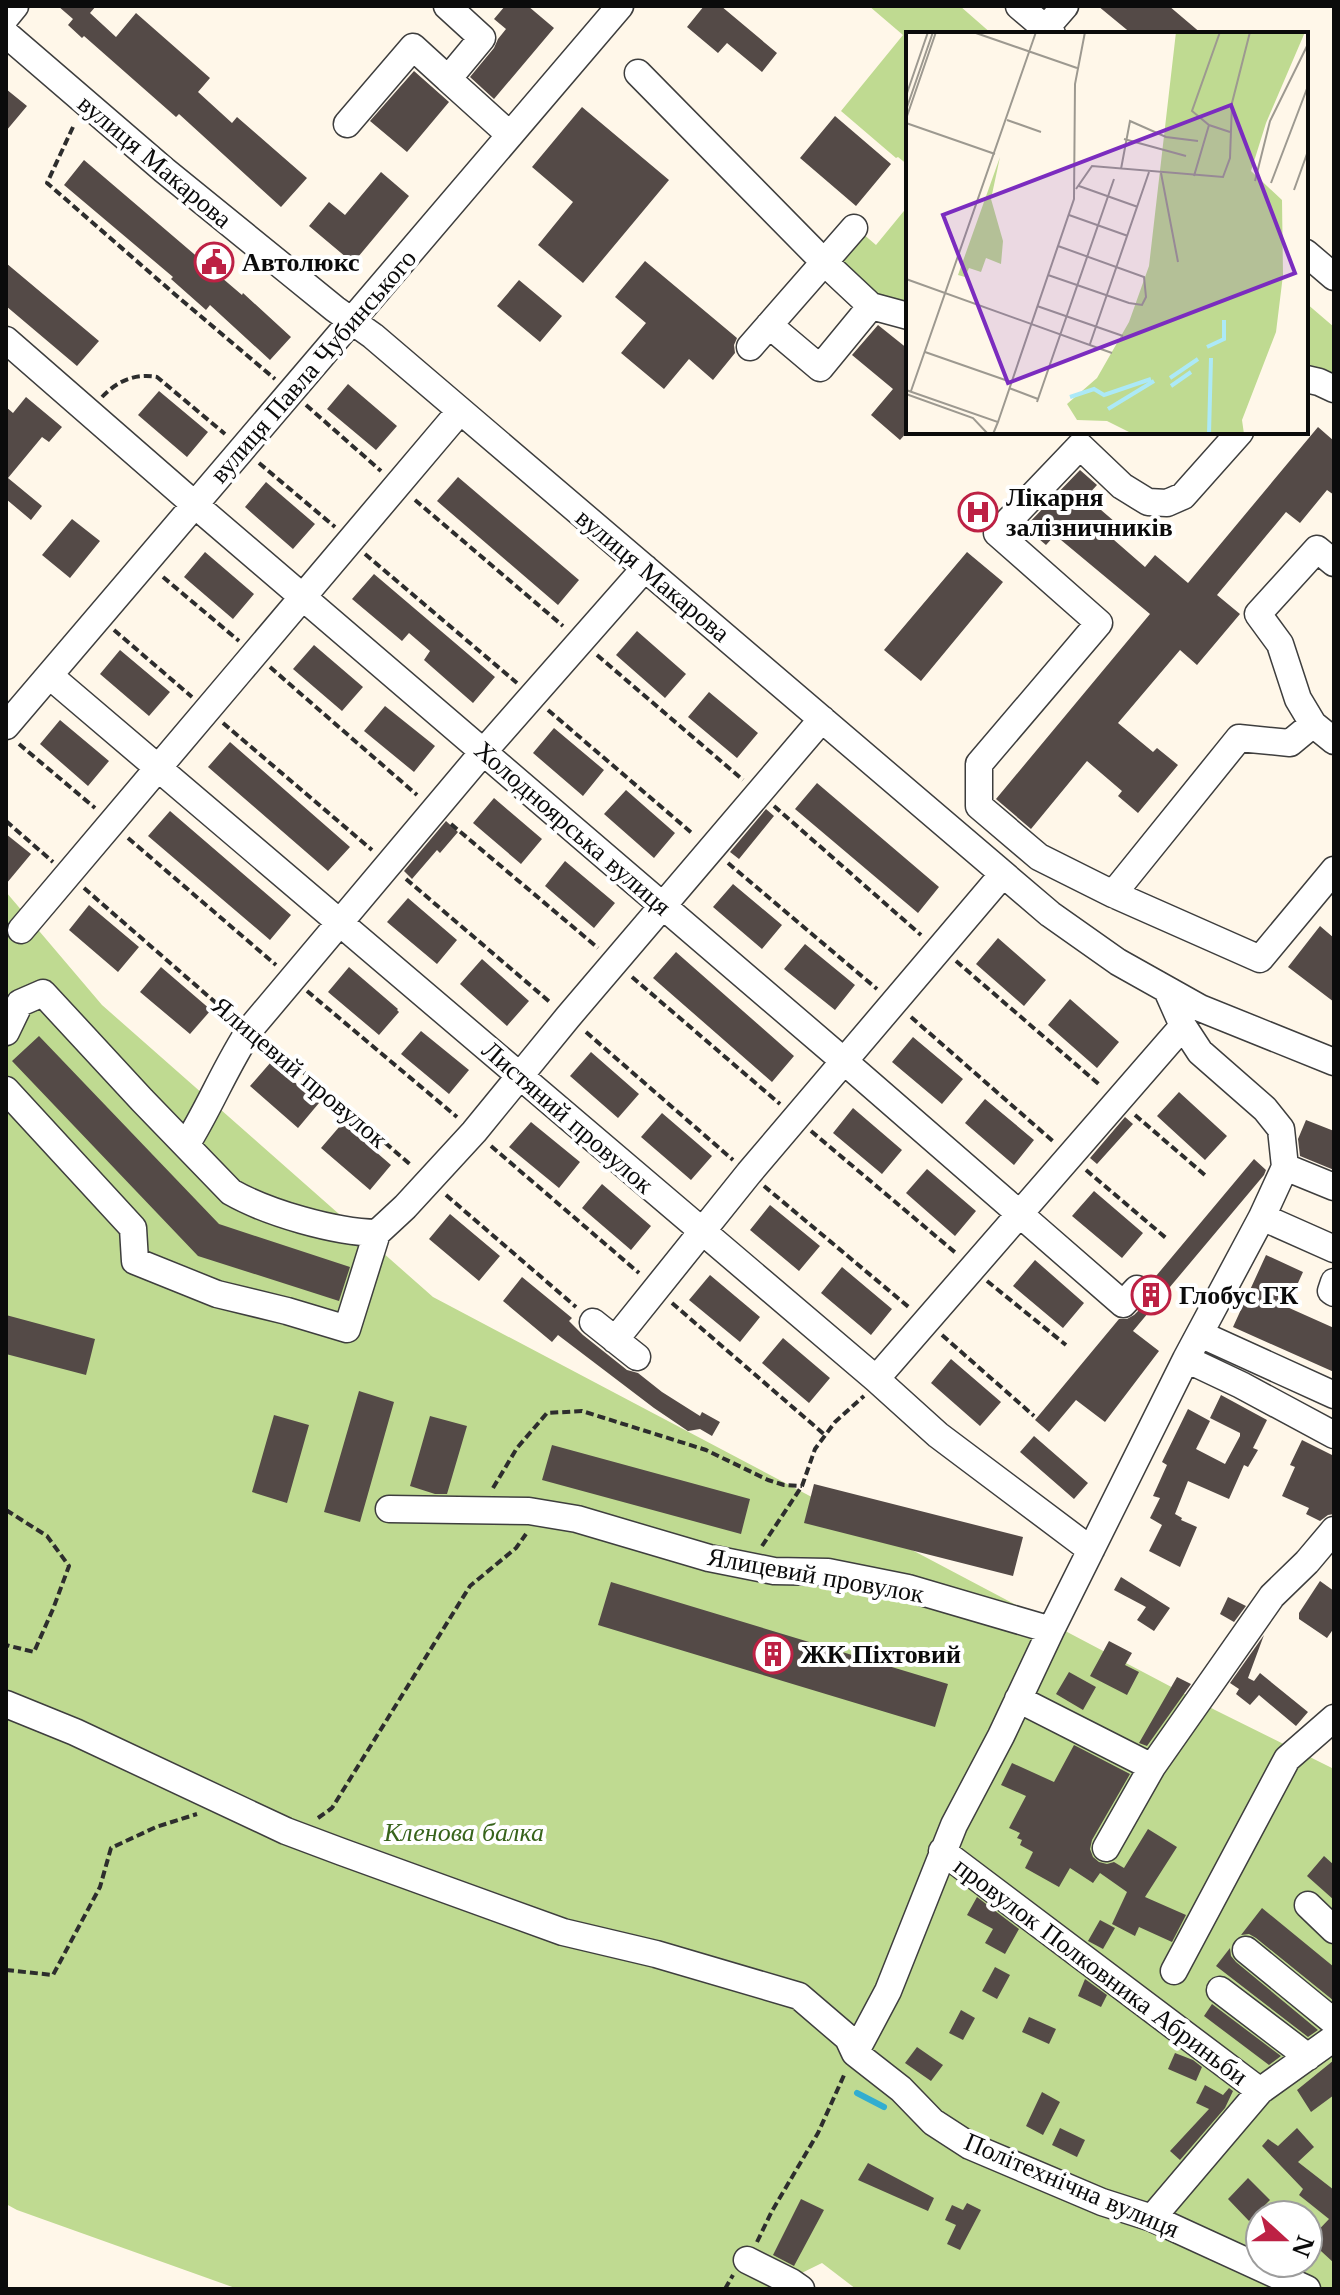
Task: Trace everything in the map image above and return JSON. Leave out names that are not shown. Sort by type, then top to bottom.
[{"type":"street","points":[[6,17],[15,6]]},
{"type":"street","points":[[447,6],[482,38],[448,79]]},
{"type":"street","name":"вулиця Павла Чубинського","points":[[12,734],[50,676],[620,6]]},
{"type":"street","points":[[1019,6],[1048,31],[1065,6]]},
{"type":"street","name":"вулиця Макарова","points":[[6,34],[164,170],[335,309],[353,320],[1050,914],[1084,939],[1167,990],[1240,1026],[1334,1062]]},
{"type":"street","points":[[347,124],[413,47],[510,135]]},
{"type":"street","points":[[638,73],[871,306],[906,315]]},
{"type":"street","points":[[750,347],[854,228]]},
{"type":"street","points":[[1308,255],[1334,277]]},
{"type":"street","points":[[769,325],[820,368],[871,306]]},
{"type":"street","name":"Холодноярська вулиця","points":[[6,340],[1123,1304],[1137,1289]]},
{"type":"street","points":[[1308,379],[1334,389]]},
{"type":"street","points":[[21,930],[460,411]]},
{"type":"street","points":[[1238,434],[1183,496],[1167,503],[1148,502],[1122,486],[1073,439],[997,533],[1099,623],[979,764],[979,806],[1039,857],[1113,894],[1260,959],[1334,870]]},
{"type":"street","points":[[1334,563],[1317,549],[1258,614],[1280,644],[1298,699],[1313,724],[1334,741]]},
{"type":"street","points":[[186,1145],[207,1111],[232,1057],[251,1028],[484,751],[645,568]]},
{"type":"street","name":"Листяний провулок","points":[[50,676],[938,1435],[1091,1550]]},
{"type":"street","points":[[6,1090],[133,1228],[135,1261],[217,1294],[347,1329],[377,1233],[474,1132],[822,719]]},
{"type":"street","points":[[1113,894],[1239,738],[1290,743],[1313,724]]},
{"type":"street","points":[[615,1340],[701,1231],[1003,874]]},
{"type":"street","points":[[1167,990],[1183,1026],[1200,1052],[1273,1118],[1281,1129],[1285,1167],[1334,1187]]},
{"type":"street","points":[[6,1032],[20,1003],[43,993],[231,1192],[246,1201],[354,1232],[377,1233]]},
{"type":"street","points":[[876,1379],[1183,1026]]},
{"type":"street","name":"провулок Полковника Абриньби","points":[[855,2053],[888,1991],[942,1851],[1186,1359],[1262,1217],[1285,1167]]},
{"type":"street","points":[[1262,1217],[1334,1249]]},
{"type":"street","points":[[1334,1282],[1331,1291],[1334,1293]]},
{"type":"street","points":[[593,1322],[637,1357]]},
{"type":"street","points":[[1200,1334],[1334,1395]]},
{"type":"street","points":[[1186,1359],[1334,1435]]},
{"type":"street","name":"Ялицевий провулок","points":[[389,1509],[542,1513],[577,1519],[746,1567],[828,1572],[895,1585],[1051,1630]]},
{"type":"street","points":[[1106,1848],[1152,1767],[1272,1596],[1334,1530]]},
{"type":"street","points":[[1018,1699],[1152,1767]]},
{"type":"street","name":"Політехнічна вулиця","points":[[6,1704],[75,1732],[305,1838],[563,1932],[656,1954],[799,1996],[848,2038],[855,2053],[901,2089],[933,2122],[970,2146],[1102,2202],[1152,2218],[1307,2289]]},
{"type":"street","name":"провулок Полковника Абриньби","points":[[1174,1971],[1287,1759],[1334,1718]]},
{"type":"street","name":"провулок Полковника Абриньби","points":[[942,1851],[1260,2091]]},
{"type":"street","points":[[1308,1905],[1334,1930]]},
{"type":"street","points":[[1246,1950],[1334,2022]]},
{"type":"street","points":[[1220,1990],[1308,2057]]},
{"type":"street","points":[[1152,2218],[1260,2091],[1334,2038]]},
{"type":"street","points":[[747,2260],[801,2289]]},
{"type":"path","points":[[73,127],[47,183],[931,944],[941,948],[1206,1176]]},
{"type":"path","points":[[89,412],[106,392],[136,376],[157,377],[172,387],[532,697],[895,1002],[1166,1238]]},
{"type":"path","points":[[12,734],[825,1435]]},
{"type":"path","name":"Ялицевий провулок","points":[[6,821],[593,1322]]},
{"type":"path","points":[[746,1567],[802,1486],[815,1449],[873,1388],[876,1379]]},
{"type":"path","points":[[478,1511],[517,1448],[547,1413],[582,1411],[706,1450],[768,1480],[802,1486]]},
{"type":"path","points":[[6,1510],[47,1536],[69,1566],[34,1652],[6,1645]]},
{"type":"path","points":[[305,1838],[313,1822],[332,1808],[470,1586],[516,1548],[542,1513]]},
{"type":"path","points":[[6,1970],[53,1975],[100,1887],[111,1848],[156,1827],[206,1814]]},
{"type":"path","points":[[725,2289],[747,2260],[818,2133],[855,2053]]},
{"type":"green space","points":[[869,6],[960,6],[990,32],[906,32],[906,163],[841,111],[903,35]]},
{"type":"green space","points":[[906,208],[906,309],[888,304],[838,262],[862,233],[876,245]]},
{"type":"green space","points":[[1308,305],[1334,327],[1334,378],[1308,372]]},
{"type":"green space","name":"Кленова балка","points":[[6,892],[102,1005],[433,1297],[1215,1710],[1334,1769],[1334,2289],[856,2289],[822,2263],[769,2289],[238,2289],[6,2204]]},
{"type":"building","points":[[58,6],[96,6],[90,13],[116,37],[136,13],[210,78],[198,92],[232,123],[237,117],[307,178],[281,207],[179,114],[176,117],[84,36],[82,38],[68,25],[73,19]]},
{"type":"building","points":[[505,6],[528,6],[554,28],[494,99],[470,77],[506,29],[494,19]]},
{"type":"building","points":[[704,6],[721,6],[777,53],[762,72],[727,43],[718,53],[687,27]]},
{"type":"building","points":[[1098,6],[1169,6],[1200,32],[1130,32]]},
{"type":"building","points":[[414,71],[449,102],[407,152],[370,121]]},
{"type":"building","points":[[6,89],[27,106],[6,131]]},
{"type":"building","points":[[582,107],[669,180],[583,283],[538,245],[573,202],[532,167]]},
{"type":"building","points":[[835,116],[891,164],[856,206],[800,158]]},
{"type":"building","points":[[84,160],[291,337],[270,360],[210,305],[206,310],[171,279],[173,277],[64,185]]},
{"type":"building","points":[[381,172],[409,196],[353,263],[309,226],[329,202],[345,215]]},
{"type":"building","points":[[645,261],[737,338],[735,353],[713,380],[689,359],[664,389],[621,353],[646,323],[615,297]]},
{"type":"building","points":[[6,263],[99,341],[77,366],[6,306]]},
{"type":"building","points":[[519,280],[562,316],[540,342],[497,306]]},
{"type":"building","points":[[878,325],[906,347],[906,433],[900,440],[871,415],[893,389],[852,355]]},
{"type":"building","points":[[348,384],[397,426],[376,450],[327,409]]},
{"type":"building","points":[[159,391],[208,432],[187,457],[138,415]]},
{"type":"building","points":[[26,397],[62,427],[49,442],[42,437],[8,478],[42,506],[31,520],[6,499],[6,407],[13,413]]},
{"type":"building","points":[[1318,427],[1334,441],[1334,495],[1327,490],[1300,523],[1286,512],[1217,595],[1240,614],[1197,665],[1180,650],[1118,723],[1153,752],[1157,748],[1178,765],[1138,813],[1118,796],[1122,791],[1087,761],[1031,829],[996,799],[1150,614],[1055,535],[1046,545],[1025,527],[1080,470],[1097,485],[1086,497],[1115,522],[1106,533],[1145,567],[1155,555],[1188,583]]},
{"type":"building","points":[[458,477],[579,580],[558,605],[437,501]]},
{"type":"building","points":[[266,482],[315,524],[293,549],[245,507]]},
{"type":"building","points":[[72,519],[100,541],[70,578],[42,555]]},
{"type":"building","points":[[205,552],[254,594],[233,619],[184,577]]},
{"type":"building","points":[[967,552],[1003,582],[921,681],[884,650]]},
{"type":"building","points":[[374,574],[495,677],[473,703],[424,660],[430,651],[409,633],[402,641],[352,599]]},
{"type":"building","points":[[637,631],[686,674],[665,698],[616,655]]},
{"type":"building","points":[[314,645],[363,687],[342,711],[293,669]]},
{"type":"building","points":[[120,650],[170,692],[149,716],[100,674]]},
{"type":"building","points":[[709,692],[758,733],[737,758],[688,717]]},
{"type":"building","points":[[385,706],[435,746],[414,772],[364,731]]},
{"type":"building","points":[[60,720],[109,761],[88,786],[40,744]]},
{"type":"building","points":[[554,728],[604,770],[583,796],[533,753]]},
{"type":"building","points":[[230,742],[350,847],[328,871],[208,767]]},
{"type":"building","points":[[817,783],[939,887],[918,913],[795,809]]},
{"type":"building","points":[[626,790],[675,833],[654,858],[604,814]]},
{"type":"building","points":[[494,798],[542,839],[521,864],[473,823]]},
{"type":"building","points":[[766,809],[774,816],[739,859],[730,852]]},
{"type":"building","points":[[170,811],[291,915],[270,940],[148,836]]},
{"type":"building","points":[[446,821],[458,832],[440,853],[437,850],[412,879],[404,871]]},
{"type":"building","points":[[6,834],[31,854],[6,884]]},
{"type":"building","points":[[565,861],[615,903],[594,928],[545,886]]},
{"type":"building","points":[[733,884],[782,925],[762,949],[713,907]]},
{"type":"building","points":[[408,898],[457,940],[437,964],[387,922]]},
{"type":"building","points":[[89,905],[139,947],[118,972],[69,930]]},
{"type":"building","points":[[1320,926],[1334,938],[1334,1002],[1288,967]]},
{"type":"building","points":[[998,938],[1046,980],[1024,1006],[976,964]]},
{"type":"building","points":[[805,944],[855,985],[835,1010],[784,969]]},
{"type":"building","points":[[676,952],[794,1056],[772,1082],[653,978]]},
{"type":"building","points":[[482,959],[529,1001],[507,1026],[460,984]]},
{"type":"building","points":[[161,967],[211,1010],[190,1034],[140,992]]},
{"type":"building","points":[[349,967],[398,1009],[399,1012],[379,1035],[328,992]]},
{"type":"building","points":[[1070,999],[1119,1042],[1097,1068],[1048,1025]]},
{"type":"building","points":[[421,1031],[469,1070],[449,1094],[401,1054]]},
{"type":"building","points":[[39,1036],[219,1224],[350,1267],[339,1301],[198,1256],[12,1061]]},
{"type":"building","points":[[913,1037],[963,1079],[942,1104],[892,1062]]},
{"type":"building","points":[[591,1052],[639,1094],[618,1118],[570,1076]]},
{"type":"building","points":[[271,1062],[319,1103],[298,1128],[250,1086]]},
{"type":"building","points":[[1179,1092],[1227,1136],[1205,1160],[1157,1116]]},
{"type":"building","points":[[985,1099],[1034,1140],[1014,1165],[965,1123]]},
{"type":"building","points":[[853,1108],[902,1150],[882,1174],[833,1133]]},
{"type":"building","points":[[662,1113],[712,1156],[691,1180],[641,1137]]},
{"type":"building","points":[[1125,1117],[1133,1124],[1097,1164],[1090,1158]]},
{"type":"building","points":[[1306,1120],[1334,1131],[1334,1170],[1300,1156],[1298,1139]]},
{"type":"building","points":[[531,1122],[580,1162],[559,1188],[509,1147]]},
{"type":"building","points":[[340,1126],[346,1126],[391,1165],[370,1190],[321,1148]]},
{"type":"building","name":"Глобус ГК","points":[[1254,1159],[1266,1170],[1264,1175],[1133,1331],[1159,1351],[1105,1422],[1076,1400],[1049,1432],[1035,1420],[1119,1319],[1134,1315],[1149,1300],[1153,1292],[1151,1282]]},
{"type":"building","points":[[927,1169],[976,1211],[955,1236],[906,1193]]},
{"type":"building","points":[[602,1184],[651,1226],[631,1250],[582,1208]]},
{"type":"building","points":[[1094,1191],[1143,1233],[1122,1258],[1072,1216]]},
{"type":"building","points":[[770,1205],[820,1246],[799,1271],[750,1230]]},
{"type":"building","points":[[450,1214],[500,1256],[479,1281],[429,1239]]},
{"type":"building","points":[[1266,1255],[1303,1272],[1287,1307],[1334,1328],[1334,1372],[1233,1327]]},
{"type":"building","points":[[1035,1260],[1084,1303],[1063,1328],[1013,1286]]},
{"type":"building","points":[[842,1267],[892,1309],[871,1335],[821,1293]]},
{"type":"building","points":[[710,1275],[760,1317],[740,1342],[689,1300]]},
{"type":"building","points":[[522,1277],[572,1318],[569,1321],[583,1335],[627,1370],[638,1373],[700,1416],[702,1412],[720,1422],[712,1436],[700,1429],[688,1431],[558,1335],[552,1342],[503,1301]]},
{"type":"building","points":[[6,1315],[95,1339],[86,1375],[6,1354]]},
{"type":"building","points":[[783,1338],[830,1378],[809,1403],[762,1363]]},
{"type":"building","points":[[951,1359],[1001,1402],[980,1426],[931,1383]]},
{"type":"building","points":[[359,1391],[394,1402],[360,1522],[324,1512]]},
{"type":"building","points":[[1221,1395],[1267,1420],[1253,1448],[1258,1450],[1248,1467],[1244,1465],[1229,1499],[1188,1481],[1175,1514],[1197,1527],[1180,1567],[1149,1551],[1162,1525],[1150,1518],[1160,1498],[1153,1496],[1167,1465],[1162,1462],[1188,1409],[1210,1421],[1196,1449],[1225,1464],[1240,1433],[1210,1418]]},
{"type":"building","points":[[274,1415],[309,1425],[287,1503],[252,1492]]},
{"type":"building","points":[[430,1416],[467,1426],[447,1494],[435,1494],[410,1486]]},
{"type":"building","points":[[1034,1436],[1088,1483],[1074,1499],[1020,1452]]},
{"type":"building","points":[[1302,1440],[1334,1456],[1334,1514],[1320,1521],[1306,1514],[1309,1508],[1282,1496],[1295,1467],[1290,1465]]},
{"type":"building","points":[[552,1445],[750,1499],[741,1534],[542,1480]]},
{"type":"building","points":[[814,1484],[1023,1537],[1013,1576],[804,1523]]},
{"type":"building","points":[[1121,1577],[1170,1608],[1154,1631],[1137,1620],[1146,1607],[1114,1590]]},
{"type":"building","points":[[1320,1581],[1334,1591],[1334,1628],[1327,1638],[1299,1619],[1299,1613]]},
{"type":"building","name":"ЖК Піхтовий","points":[[611,1582],[948,1684],[935,1727],[598,1625]]},
{"type":"building","points":[[1228,1597],[1246,1606],[1234,1622],[1220,1614]]},
{"type":"building","points":[[1264,1635],[1248,1678],[1254,1681],[1260,1673],[1308,1712],[1296,1726],[1259,1695],[1250,1705],[1236,1694],[1239,1689],[1230,1683]]},
{"type":"building","points":[[1109,1641],[1132,1653],[1125,1665],[1139,1672],[1127,1695],[1090,1676]]},
{"type":"building","points":[[1069,1672],[1096,1687],[1083,1710],[1056,1694]]},
{"type":"building","points":[[1177,1677],[1191,1684],[1147,1746],[1139,1743]]},
{"type":"building","points":[[1074,1745],[1130,1774],[1092,1840],[1090,1849],[1093,1857],[1099,1862],[1114,1862],[1124,1868],[1148,1829],[1177,1847],[1145,1897],[1186,1915],[1172,1942],[1139,1927],[1135,1936],[1112,1924],[1127,1892],[1100,1873],[1093,1883],[1070,1868],[1059,1887],[1025,1868],[1033,1852],[1020,1845],[1022,1840],[1017,1838],[1020,1833],[1009,1828],[1026,1796],[1001,1785],[1012,1763],[1054,1782]]},
{"type":"building","points":[[1324,1856],[1334,1865],[1334,1900],[1307,1876]]},
{"type":"building","points":[[977,1897],[1019,1929],[1005,1954],[985,1943],[993,1929],[967,1915]]},
{"type":"building","points":[[1262,1908],[1334,1967],[1334,2001],[1256,1938],[1249,1934],[1241,1935]]},
{"type":"building","points":[[1100,1920],[1115,1928],[1103,1949],[1088,1941]]},
{"type":"building","points":[[1230,1948],[1236,1962],[1318,2030],[1308,2037],[1216,1966]]},
{"type":"building","points":[[995,1967],[1010,1975],[997,1999],[982,1991]]},
{"type":"building","points":[[1085,1979],[1107,1995],[1101,2007],[1078,1996]]},
{"type":"building","points":[[1212,2004],[1281,2056],[1269,2065],[1204,2016]]},
{"type":"building","points":[[961,2010],[975,2018],[963,2040],[949,2033]]},
{"type":"building","points":[[1029,2017],[1056,2029],[1049,2044],[1022,2032]]},
{"type":"building","points":[[917,2047],[943,2065],[931,2081],[905,2063]]},
{"type":"building","points":[[1175,2053],[1202,2067],[1196,2081],[1168,2069]]},
{"type":"building","points":[[1334,2060],[1334,2095],[1311,2112],[1297,2090]]},
{"type":"building","points":[[1205,2085],[1223,2095],[1229,2088],[1233,2091],[1225,2108],[1180,2160],[1170,2151],[1209,2109],[1196,2103]]},
{"type":"building","points":[[1042,2092],[1060,2102],[1043,2135],[1026,2126]]},
{"type":"building","points":[[1060,2128],[1085,2140],[1077,2157],[1052,2145]]},
{"type":"building","points":[[1297,2128],[1314,2147],[1298,2162],[1334,2190],[1334,2263],[1324,2254],[1324,2224],[1329,2219],[1324,2215],[1324,2199],[1304,2199],[1299,2195],[1303,2189],[1262,2146],[1268,2139],[1278,2146]]},
{"type":"building","points":[[868,2163],[934,2198],[928,2211],[858,2180]]},
{"type":"building","points":[[1248,2178],[1269,2199],[1244,2199],[1244,2216],[1228,2199]]},
{"type":"building","points":[[801,2199],[824,2210],[794,2266],[773,2255]]},
{"type":"building","points":[[967,2203],[981,2210],[960,2250],[947,2244],[956,2225],[945,2220],[952,2205],[963,2210]]},
{"type":"waterway","points":[[857,2093],[884,2107]]},
{"type":"place","name":"Автолюкс","points":[[214,262]]},
{"type":"place","name":"Лікарня залізничників","points":[[978,512]]},
{"type":"place","name":"Глобус ГК","points":[[1151,1295]]},
{"type":"place","name":"ЖК Піхтовий","points":[[773,1654]]}]
